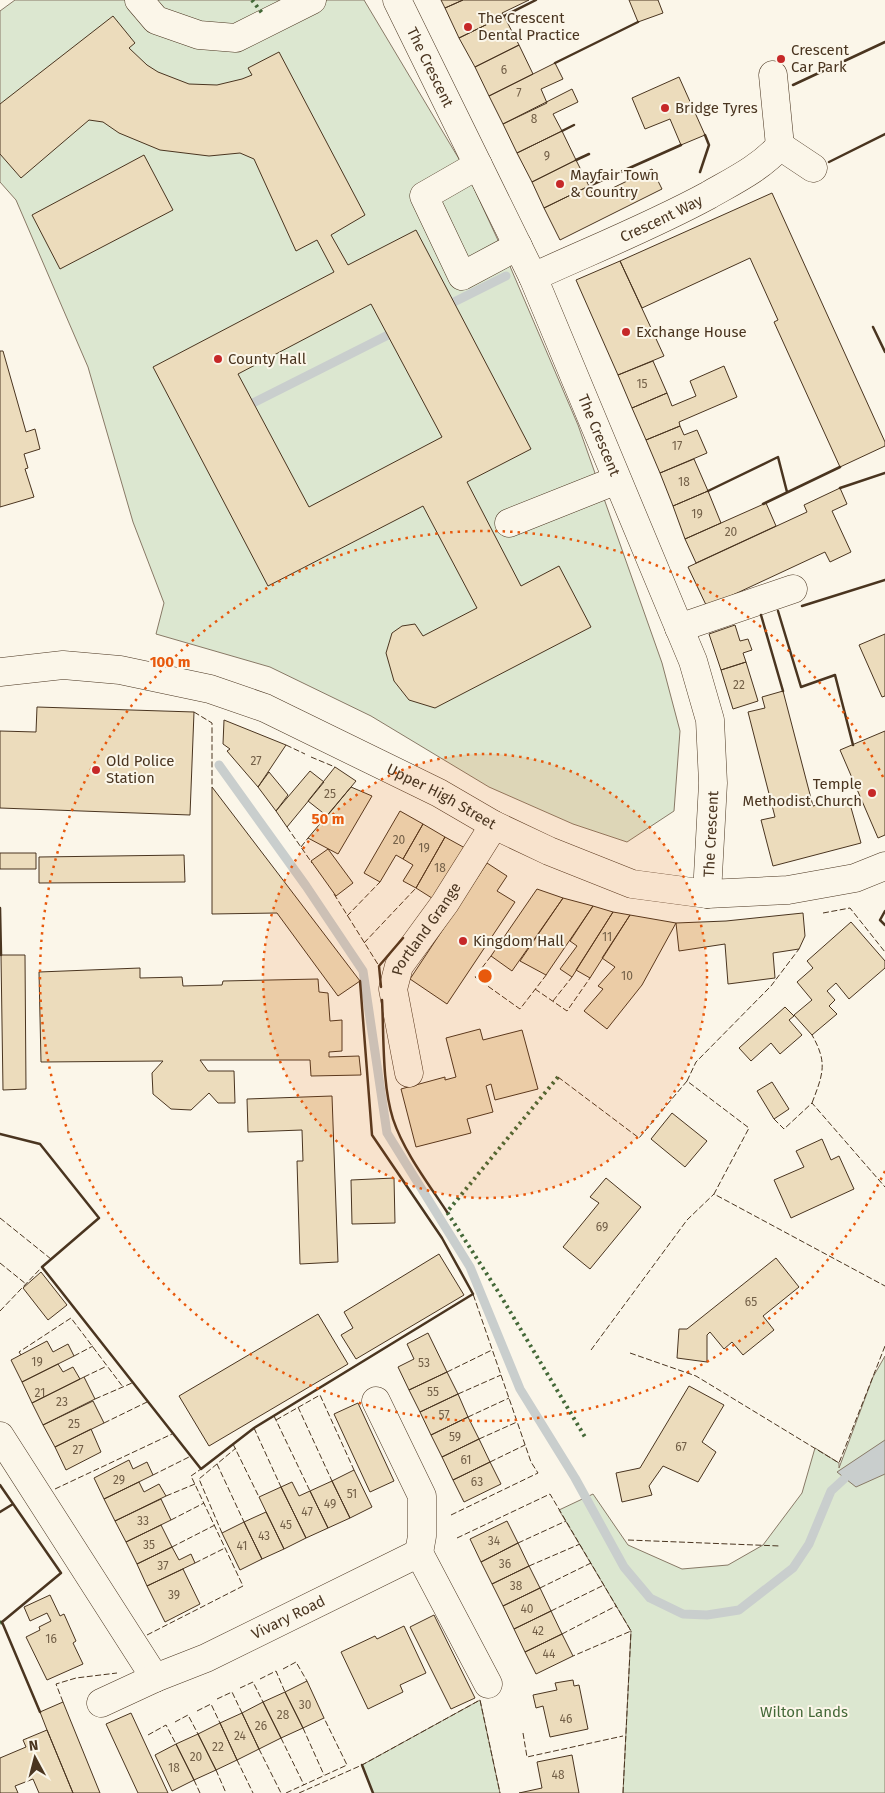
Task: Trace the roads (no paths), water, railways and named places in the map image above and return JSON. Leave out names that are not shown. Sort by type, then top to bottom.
[{"type":"street","points":[[139,0],[156,20],[199,35],[236,38],[312,0]]},
{"type":"street","name":"The Crescent","points":[[397,0],[533,277],[693,661],[710,720],[713,783],[707,894]]},
{"type":"street","points":[[773,75],[780,146],[814,168]]},
{"type":"street","name":"Crescent Way","points":[[533,277],[677,212],[751,171],[766,161],[780,146]]},
{"type":"street","points":[[478,165],[424,196],[462,276],[518,246]]},
{"type":"street","points":[[509,523],[617,480]]},
{"type":"street","points":[[679,628],[793,589]]},
{"type":"street","name":"Upper High Street","points":[[0,672],[63,665],[120,670],[210,689],[265,708],[439,793],[494,825],[549,851],[632,884],[707,894],[788,890],[855,878],[885,866]]},
{"type":"street","name":"Portland Grange","points":[[409,1073],[393,989],[399,966],[445,903],[494,825]]},
{"type":"street","points":[[376,1401],[422,1496],[422,1527],[419,1553],[488,1684]]},
{"type":"street","points":[[0,1436],[155,1678]]},
{"type":"street","name":"Vivary Road","points":[[101,1703],[155,1678],[224,1650],[419,1553]]},
{"type":"waterway","points":[[454,302],[506,276]]},
{"type":"waterway","points":[[253,403],[388,335]]},
{"type":"waterway","points":[[219,765],[306,886],[363,971],[387,1133],[470,1267],[520,1389],[575,1478],[624,1567],[650,1598],[683,1614],[707,1615],[739,1610],[793,1568],[809,1544],[831,1491],[844,1479]]},
{"type":"place","name":"The Crescent Dental Practice","points":[[468,27]]},
{"type":"place","name":"Crescent Car Park","points":[[781,59]]},
{"type":"place","name":"Bridge Tyres","points":[[665,108]]},
{"type":"place","name":"Mayfair Town & Country","points":[[560,184]]},
{"type":"place","name":"Exchange House","points":[[626,332]]},
{"type":"place","name":"County Hall","points":[[218,359]]},
{"type":"place","name":"Old Police Station","points":[[96,770]]},
{"type":"place","name":"Temple Methodist Church","points":[[872,793]]},
{"type":"place","name":"Kingdom Hall","points":[[463,941]]},
{"type":"park label","name":"Wilton Lands","points":[[804,1712]]}]
